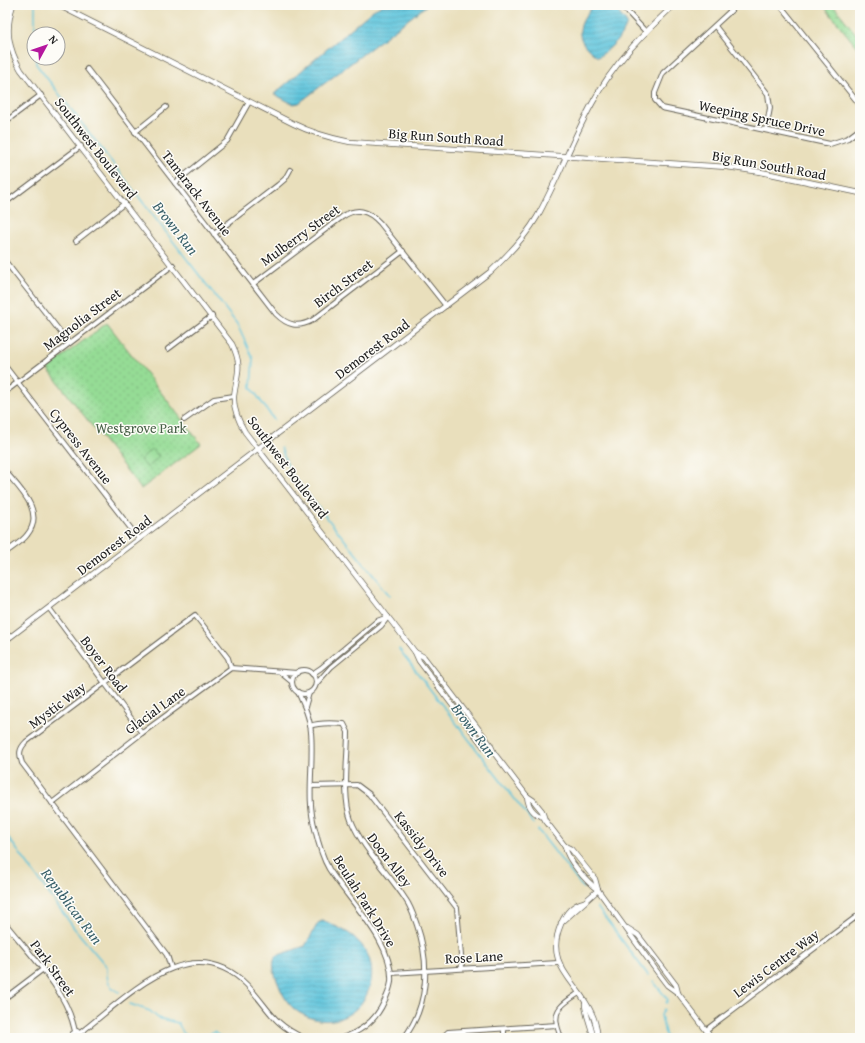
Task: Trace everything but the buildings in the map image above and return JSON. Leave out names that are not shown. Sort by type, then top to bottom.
[{"type":"street","name":"Southwest Boulevard","points":[[13,5],[7,30],[8,48],[18,65],[228,337],[237,353],[239,376],[234,396],[239,420],[258,449],[415,652],[424,657],[490,744],[494,753],[527,796],[533,800],[542,811],[543,817],[565,846],[571,849],[595,880],[598,890],[627,928],[632,940],[667,984],[678,993],[712,1038]]},
{"type":"street","name":"Big Run South Road","points":[[58,5],[249,102],[314,133],[350,142],[735,168],[860,193]]},
{"type":"street","points":[[621,5],[646,32]]},
{"type":"street","name":"Demorest Road","points":[[5,641],[480,281],[520,241],[537,217],[593,102],[613,69],[646,32],[674,5]]},
{"type":"street","points":[[737,5],[715,26],[768,94],[770,108],[766,130]]},
{"type":"street","points":[[780,5],[860,105]]},
{"type":"street","name":"Weeping Spruce Drive","points":[[715,26],[663,73],[655,93],[658,104],[662,108],[830,144],[848,138],[860,129]]},
{"type":"street","name":"Tamarack Avenue","points":[[88,69],[276,314],[293,326]]},
{"type":"street","points":[[5,122],[41,95]]},
{"type":"street","points":[[175,183],[227,141],[249,102]]},
{"type":"street","points":[[135,132],[166,107]]},
{"type":"street","points":[[5,204],[81,146]]},
{"type":"street","points":[[214,234],[278,185],[285,179],[290,170]]},
{"type":"street","points":[[76,241],[125,203]]},
{"type":"street","name":"Mulberry Street","points":[[253,284],[347,214],[364,211],[373,215],[403,251]]},
{"type":"street","points":[[403,251],[446,306]]},
{"type":"street","name":"Birch Street","points":[[293,326],[302,325],[313,320],[403,251]]},
{"type":"street","points":[[5,261],[69,343]]},
{"type":"street","name":"Magnolia Street","points":[[5,392],[173,265]]},
{"type":"street","points":[[168,349],[212,316]]},
{"type":"street","name":"Cypress Avenue","points":[[5,366],[139,539]]},
{"type":"street","points":[[184,420],[214,399],[234,396]]},
{"type":"street","points":[[5,471],[29,501],[34,511],[34,522],[26,537],[5,553]]},
{"type":"street","name":"Boyer Road","points":[[48,608],[142,733]]},
{"type":"street","name":"Mystic Way","points":[[172,968],[167,955],[22,763],[20,754],[21,747],[194,615],[228,658],[231,668]]},
{"type":"street","points":[[312,674],[377,621],[388,617]]},
{"type":"street","points":[[305,707],[309,693],[331,667],[381,626],[388,617]]},
{"type":"street","points":[[231,668],[281,673],[297,673],[305,670],[312,674],[316,684]]},
{"type":"street","name":"Glacial Lane","points":[[52,803],[142,733],[231,668]]},
{"type":"street","points":[[281,673],[292,682],[298,692],[309,693]]},
{"type":"street","points":[[292,682],[297,673]]},
{"type":"street","name":"Beulah Park Drive","points":[[298,692],[305,707],[310,726],[311,803],[314,827],[328,867],[382,944],[391,973],[390,985],[380,1010],[374,1018],[359,1031],[342,1038]]},
{"type":"street","name":"Doon Alley","points":[[310,726],[316,724],[344,724],[347,727],[347,786],[350,818],[356,833],[407,901],[422,941],[425,971],[424,995],[415,1022],[404,1038]]},
{"type":"street","name":"Kassidy Drive","points":[[311,786],[357,786],[364,788],[369,794],[457,908],[459,913],[462,968]]},
{"type":"street","points":[[598,890],[584,902],[580,908],[561,923],[555,946],[558,963],[592,1014],[598,1038]]},
{"type":"street","name":"Lewis Centre Way","points":[[706,1030],[860,914]]},
{"type":"street","name":"Park Street","points":[[5,923],[67,1004],[78,1032]]},
{"type":"street","points":[[73,1038],[72,1034],[78,1032],[149,980],[172,968],[197,962],[210,964],[224,969],[246,984],[283,1027],[304,1038]]},
{"type":"street","name":"Rose Lane","points":[[391,973],[558,963]]},
{"type":"street","points":[[5,998],[42,970]]},
{"type":"street","points":[[561,1038],[557,1026],[556,1016],[559,1007],[579,993]]},
{"type":"street","points":[[585,1003],[585,1009],[593,1038]]},
{"type":"street","points":[[442,1038],[448,1032],[557,1026]]},
{"type":"street","points":[[504,1030],[504,1038]]},
{"type":"street","points":[[78,1032],[79,1038]]},
{"type":"green space","points":[[823,5],[833,5],[860,39],[860,51]]},
{"type":"green space","name":"Westgrove Park","points":[[107,323],[201,444],[141,489],[47,368]]},
{"type":"green space","points":[[151,449],[159,456],[148,468],[140,460]]},
{"type":"water","points":[[383,5],[427,5],[299,103],[293,104],[274,94],[373,10]]},
{"type":"water","points":[[594,5],[612,5],[627,23],[623,33],[615,43],[598,57],[584,45],[580,32],[584,20]]},
{"type":"water","points":[[322,921],[342,929],[356,939],[367,953],[371,969],[370,984],[365,998],[355,1010],[342,1018],[326,1021],[308,1017],[298,1012],[291,1006],[280,988],[275,976],[274,967],[274,960],[276,956],[305,946],[318,923]]},
{"type":"waterway","name":"Brown Run","points":[[35,6],[35,26]]},
{"type":"waterway","name":"Brown Run","points":[[38,66],[237,324],[253,359],[251,387],[274,420]]},
{"type":"waterway","name":"Brown Run","points":[[281,448],[290,472],[390,596]]},
{"type":"waterway","name":"Brown Run","points":[[399,649],[534,824]]},
{"type":"waterway","name":"Brown Run","points":[[538,830],[583,888]]},
{"type":"waterway","name":"Republican Run","points":[[5,833],[74,928],[107,967],[108,982],[112,988],[119,992]]},
{"type":"waterway","name":"Brown Run","points":[[597,907],[648,975]]},
{"type":"waterway","name":"Brown Run","points":[[653,981],[668,1000],[666,1003]]},
{"type":"waterway","name":"Republican Run","points":[[130,1004],[150,1011],[158,1018],[178,1023],[186,1038]]},
{"type":"waterway","name":"Brown Run","points":[[664,1009],[661,1015],[666,1038]]},
{"type":"waterway","name":"Republican Run","points":[[201,1038],[214,1032],[222,1038]]}]
